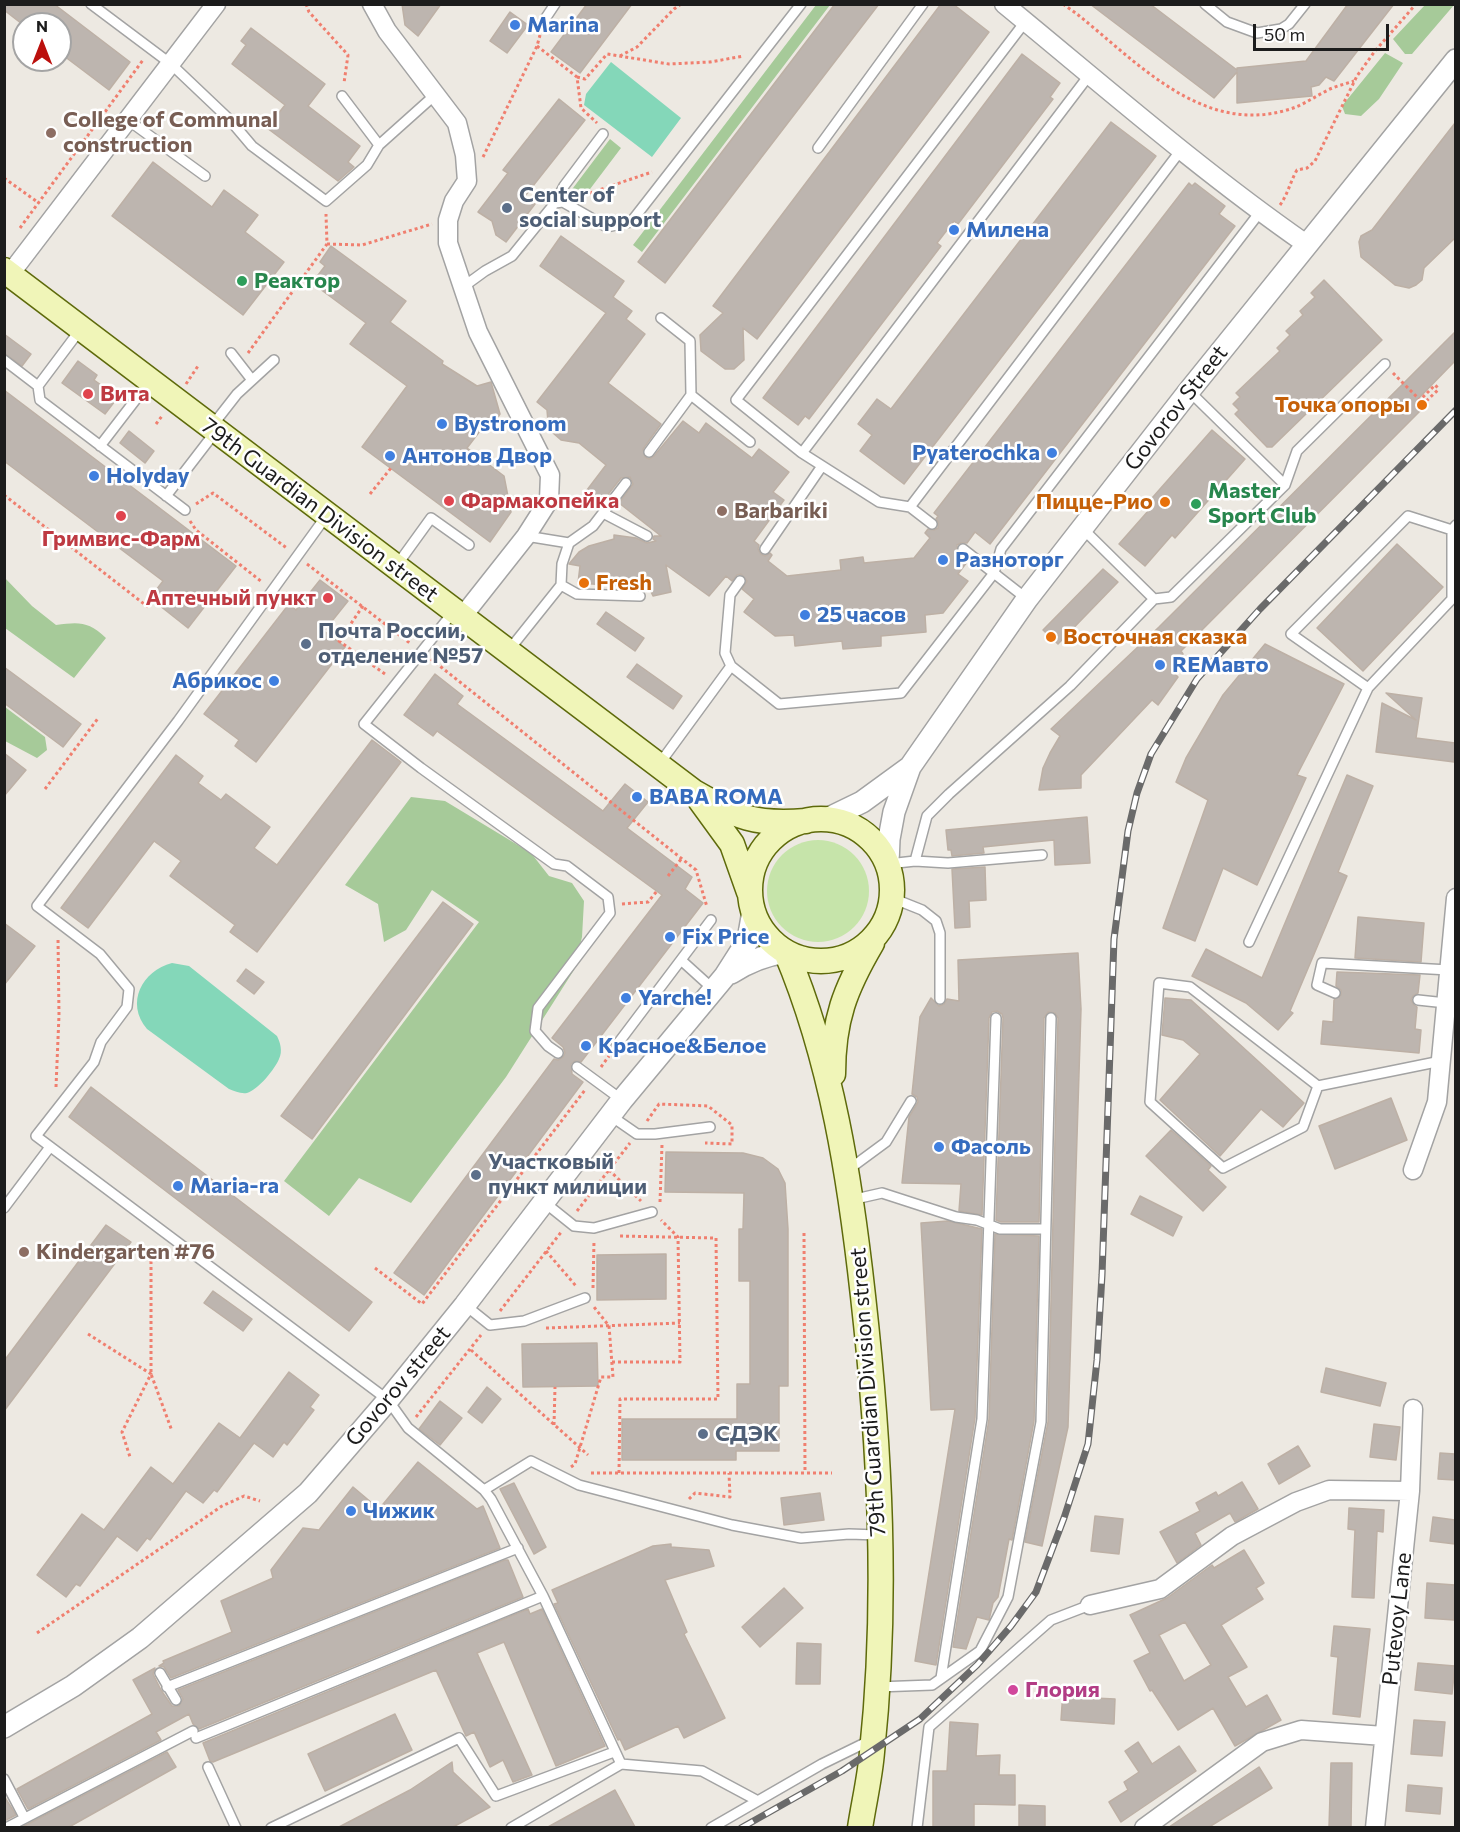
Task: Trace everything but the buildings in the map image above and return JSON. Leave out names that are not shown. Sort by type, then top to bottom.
[{"type":"main road","name":"79th Guardian Division street","points":[[7,272],[694,792],[736,816],[748,819],[773,824],[818,820]]},
{"type":"main road","name":"79th Guardian Division street","points":[[694,792],[732,844],[752,904]]},
{"type":"main road","points":[[818,820],[849,825],[876,845],[888,864],[892,898],[885,922],[876,936],[854,954],[835,960],[816,962],[801,959],[772,942],[760,928],[752,904],[752,876],[758,858],[765,847],[777,835],[794,825],[818,820]]},
{"type":"main road","name":"79th Guardian Division street","points":[[833,1101],[834,1046],[838,1018],[857,968],[876,936]]},
{"type":"main road","name":"79th Guardian Division street","points":[[786,952],[803,998],[833,1101],[846,1171],[868,1345],[878,1459],[879,1641],[873,1739],[860,1827]]},
{"type":"street","points":[[7,272],[128,120],[216,4]]},
{"type":"street","points":[[372,4],[387,31],[457,123],[465,155],[467,181],[454,201],[448,220],[448,243],[478,332],[550,475],[549,500],[525,536],[458,614]]},
{"type":"street","points":[[1004,4],[1181,150],[1265,216],[1306,244]]},
{"type":"street","name":"Govorov Street","points":[[910,767],[1027,599],[1189,391],[1455,60]]},
{"type":"street","points":[[818,820],[862,802],[910,767]]},
{"type":"street","points":[[888,864],[894,812],[910,767]]},
{"type":"street","points":[[1413,1170],[1437,1102],[1455,898]]},
{"type":"street","points":[[719,983],[748,940],[752,904]]},
{"type":"street","points":[[719,983],[746,963],[765,955],[786,952]]},
{"type":"street","name":"Govorov street","points":[[4,1727],[73,1686],[140,1638],[308,1493],[465,1305],[616,1107],[719,983]]},
{"type":"street","name":"Putevoy Lane","points":[[1375,1827],[1410,1491],[1413,1409]]},
{"type":"street","points":[[1090,1605],[1160,1589],[1232,1536],[1296,1502],[1329,1490],[1410,1491]]},
{"type":"street","points":[[1144,1827],[1262,1742],[1301,1730],[1384,1736]]},
{"type":"lane","points":[[91,4],[171,64],[230,120],[252,147],[326,201],[367,165],[379,145],[436,94]]},
{"type":"lane","points":[[543,22],[555,4]]},
{"type":"lane","points":[[559,203],[607,227],[631,222],[801,4]]},
{"type":"lane","points":[[818,148],[922,4]]},
{"type":"lane","points":[[1205,4],[1227,22],[1257,33],[1281,29],[1289,24],[1305,4]]},
{"type":"lane","points":[[932,524],[910,507],[879,502],[822,466],[802,453],[736,400],[1025,22]]},
{"type":"lane","points":[[802,453],[1090,74]]},
{"type":"lane","points":[[342,96],[379,145]]},
{"type":"lane","points":[[128,120],[206,176]]},
{"type":"lane","points":[[463,287],[512,256],[559,203],[564,186],[603,134]]},
{"type":"lane","points":[[910,507],[1181,150]]},
{"type":"lane","points":[[740,581],[730,595],[725,653],[731,666],[780,704],[901,693],[994,573],[1001,549],[1265,216]]},
{"type":"lane","points":[[649,452],[691,395],[690,340],[661,318]]},
{"type":"lane","points":[[38,386],[82,328]]},
{"type":"lane","points":[[231,353],[252,380]]},
{"type":"lane","points":[[4,360],[38,386],[40,400],[185,510]]},
{"type":"lane","points":[[166,496],[237,394],[274,360]]},
{"type":"lane","points":[[915,861],[927,816],[1070,686],[1154,599],[1171,597],[1285,485],[1297,451],[1385,364]]},
{"type":"lane","points":[[100,446],[150,381]]},
{"type":"lane","points":[[1189,391],[1285,485]]},
{"type":"lane","points":[[691,395],[750,442]]},
{"type":"lane","points":[[765,549],[822,466]]},
{"type":"lane","points":[[507,651],[561,585],[561,564],[569,543],[594,526],[626,483]]},
{"type":"lane","points":[[603,513],[647,536]]},
{"type":"lane","points":[[327,515],[178,720],[37,906],[100,954],[129,989],[127,1007],[101,1042],[94,1062],[36,1136],[388,1400],[408,1428],[484,1490],[543,1596],[621,1764]]},
{"type":"lane","points":[[1249,942],[1368,688],[1452,599],[1454,528],[1408,516],[1291,634],[1368,688]]},
{"type":"lane","points":[[396,567],[431,518],[470,545]]},
{"type":"lane","points":[[1082,528],[1154,599]]},
{"type":"lane","points":[[525,536],[569,543]]},
{"type":"lane","points":[[963,549],[1027,599]]},
{"type":"lane","points":[[561,585],[577,594],[640,596]]},
{"type":"lane","points":[[458,614],[422,652],[364,724],[554,864],[567,866],[608,897],[610,913],[538,1008],[535,1031],[558,1053]]},
{"type":"lane","points":[[658,765],[731,666]]},
{"type":"lane","points":[[888,864],[915,861],[948,863],[1042,855]]},
{"type":"lane","points":[[892,898],[922,910],[936,921],[940,933],[939,999]]},
{"type":"lane","points":[[616,1046],[711,920]]},
{"type":"lane","points":[[681,960],[719,983]]},
{"type":"lane","points":[[1335,993],[1317,985],[1322,963],[1449,970]]},
{"type":"lane","points":[[1318,1086],[1303,1127],[1223,1168],[1150,1102],[1159,983],[1190,987],[1318,1086],[1441,1061]]},
{"type":"lane","points":[[1418,1000],[1446,1003]]},
{"type":"lane","points":[[876,1687],[932,1685],[980,1651],[1008,1597],[1041,1422],[1051,1017]]},
{"type":"lane","points":[[941,1678],[982,1419],[996,1018]]},
{"type":"lane","points":[[577,1067],[593,1079],[636,1134],[710,1127]]},
{"type":"lane","points":[[846,1171],[886,1142],[911,1101]]},
{"type":"lane","points":[[4,1208],[50,1147]]},
{"type":"lane","points":[[851,1200],[882,1193],[956,1217],[977,1220],[1000,1228],[1045,1229]]},
{"type":"lane","points":[[544,1202],[574,1226],[594,1228],[656,1215]]},
{"type":"lane","points":[[465,1305],[490,1324],[524,1321],[585,1298]]},
{"type":"lane","points":[[484,1490],[531,1461],[579,1485],[732,1525],[801,1538],[849,1534],[880,1536]]},
{"type":"lane","points":[[167,1687],[518,1548]]},
{"type":"lane","points":[[6,1827],[194,1735],[543,1596]]},
{"type":"lane","points":[[917,1827],[929,1727],[1051,1620],[1090,1605]]},
{"type":"lane","points":[[160,1673],[176,1700]]},
{"type":"lane","points":[[271,1827],[459,1738],[496,1797],[614,1752]]},
{"type":"lane","points":[[711,1827],[822,1764],[873,1739]]},
{"type":"lane","points":[[511,1827],[621,1764],[702,1771],[758,1801]]},
{"type":"lane","points":[[208,1767],[236,1827]]},
{"type":"lane","points":[[4,1779],[24,1817]]},
{"type":"path","points":[[306,4],[309,12],[348,55],[342,96]]},
{"type":"path","points":[[619,57],[637,47],[681,4]]},
{"type":"path","points":[[1063,4],[1164,85],[1191,101],[1224,114],[1256,115],[1286,111],[1328,90],[1354,81]]},
{"type":"path","points":[[1265,216],[1286,196],[1297,170],[1307,168],[1315,161],[1354,81],[1416,4]]},
{"type":"path","points":[[467,181],[486,152],[537,46],[543,22]]},
{"type":"path","points":[[537,46],[577,77],[585,79],[607,54],[669,64],[710,62],[763,53]]},
{"type":"path","points":[[20,228],[40,204],[151,49]]},
{"type":"path","points":[[577,77],[581,108],[598,122],[592,130]]},
{"type":"path","points":[[559,203],[676,164]]},
{"type":"path","points":[[4,177],[40,204]]},
{"type":"path","points":[[240,364],[327,244],[326,201]]},
{"type":"path","points":[[327,244],[362,245],[448,220]]},
{"type":"path","points":[[1385,364],[1420,400],[1435,385],[1439,389],[1422,405]]},
{"type":"path","points":[[186,383],[198,366]]},
{"type":"path","points":[[156,423],[163,414]]},
{"type":"path","points":[[369,494],[391,468]]},
{"type":"path","points":[[273,590],[196,530],[185,510],[213,493],[363,606],[696,870],[711,920]]},
{"type":"path","points":[[4,495],[148,607]]},
{"type":"path","points":[[363,606],[339,641],[385,675]]},
{"type":"path","points":[[45,789],[99,717]]},
{"type":"path","points":[[668,876],[682,858]]},
{"type":"path","points":[[609,906],[648,902],[657,891]]},
{"type":"path","points":[[54,1112],[59,1015],[58,921]]},
{"type":"path","points":[[375,1268],[422,1304],[616,1046]]},
{"type":"path","points":[[408,1428],[659,1104]]},
{"type":"path","points":[[656,1215],[663,1141]]},
{"type":"path","points":[[609,1170],[678,1237],[680,1323],[680,1362],[612,1362]]},
{"type":"path","points":[[804,1233],[805,1473]]},
{"type":"path","points":[[593,1306],[594,1236]]},
{"type":"path","points":[[618,1236],[716,1238],[718,1399],[620,1399],[619,1473]]},
{"type":"path","points":[[151,1249],[151,1374],[172,1431]]},
{"type":"path","points":[[546,1251],[609,1326],[613,1377],[601,1377],[575,1464],[570,1468]]},
{"type":"path","points":[[541,1328],[680,1323]]},
{"type":"path","points":[[88,1334],[151,1374]]},
{"type":"path","points":[[470,1350],[588,1455]]},
{"type":"path","points":[[130,1457],[122,1432],[151,1374]]},
{"type":"path","points":[[554,1425],[555,1387]]},
{"type":"path","points":[[583,1473],[832,1473]]},
{"type":"path","points":[[596,1473],[597,1481]]},
{"type":"path","points":[[686,1502],[695,1493],[730,1497],[729,1473]]},
{"type":"path","points":[[37,1633],[222,1506],[244,1496],[260,1501]]},
{"type":"green space","points":[[816,5],[830,5],[642,252],[633,245]]},
{"type":"green space","points":[[1425,5],[1454,5],[1412,54],[1405,54],[1393,39]]},
{"type":"green space","points":[[1385,53],[1403,63],[1379,99],[1361,116],[1345,114],[1342,106]]},
{"type":"green space","points":[[611,62],[681,118],[652,157],[584,105],[586,94]]},
{"type":"green space","points":[[610,139],[621,148],[581,201],[570,192]]},
{"type":"green space","points":[[4,577],[32,606],[56,625],[83,624],[94,628],[106,638],[74,678],[5,628]]},
{"type":"green space","points":[[5,707],[45,737],[47,750],[37,758],[5,741]]},
{"type":"green space","points":[[411,797],[445,801],[531,853],[549,876],[572,883],[584,901],[582,937],[574,970],[506,1077],[411,1203],[359,1178],[329,1216],[284,1181],[479,922],[432,890],[406,930],[384,942],[378,904],[345,885]]},
{"type":"green space","points":[[818,840],[838,844],[854,855],[865,871],[869,891],[865,911],[854,927],[838,938],[818,942],[798,938],[782,927],[771,911],[767,891],[771,871],[782,855],[798,844]]},
{"type":"green space","points":[[172,963],[189,966],[277,1036],[281,1050],[279,1059],[266,1079],[256,1088],[247,1093],[229,1089],[147,1029],[137,1009],[140,989],[152,973]]},
{"type":"railway","points":[[741,1828],[842,1771],[920,1719],[977,1665],[1011,1626],[1036,1592],[1064,1518],[1088,1444],[1097,1360],[1102,1275],[1114,939],[1128,831],[1137,793],[1151,754],[1197,679],[1260,609],[1456,410]]},
{"type":"place","name":"Marina","points":[[515,25]]},
{"type":"place","name":"College of Communal construction","points":[[51,133]]},
{"type":"place","name":"Center of social support","points":[[507,208]]},
{"type":"place","name":"Милена","points":[[954,230]]},
{"type":"place","name":"Реактор","points":[[242,281]]},
{"type":"place","name":"Вита","points":[[88,394]]},
{"type":"place","name":"Точка опоры","points":[[1422,405]]},
{"type":"place","name":"Bystronom","points":[[442,424]]},
{"type":"place","name":"Pyaterochka","points":[[1052,453]]},
{"type":"place","name":"Антонов Двор","points":[[390,456]]},
{"type":"place","name":"Holyday","points":[[94,476]]},
{"type":"place","name":"Фармакопейка","points":[[449,501]]},
{"type":"place","name":"Пицце-Рио","points":[[1165,502]]},
{"type":"place","name":"Master Sport Club","points":[[1196,504]]},
{"type":"place","name":"Barbariki","points":[[722,511]]},
{"type":"place","name":"Гримвис-Фарм","points":[[121,516]]},
{"type":"place","name":"Разноторг","points":[[943,560]]},
{"type":"place","name":"Fresh","points":[[584,583]]},
{"type":"place","name":"Аптечный пункт","points":[[328,598]]},
{"type":"place","name":"25 часов","points":[[805,615]]},
{"type":"place","name":"Восточная сказка","points":[[1051,637]]},
{"type":"place","name":"Почта России, отделение №57","points":[[306,644]]},
{"type":"place","name":"REMавто","points":[[1160,665]]},
{"type":"place","name":"Абрикос","points":[[274,681]]},
{"type":"place","name":"BABA ROMA","points":[[637,797]]},
{"type":"place","name":"Fix Price","points":[[670,937]]},
{"type":"place","name":"Yarche!","points":[[626,998]]},
{"type":"place","name":"Красное&Белое","points":[[586,1046]]},
{"type":"place","name":"Фасоль","points":[[939,1147]]},
{"type":"place","name":"Участковый пункт милиции","points":[[476,1175]]},
{"type":"place","name":"Maria-ra","points":[[178,1186]]},
{"type":"place","name":"Kindergarten #76","points":[[24,1252]]},
{"type":"place","name":"СДЭК","points":[[703,1434]]},
{"type":"place","name":"Чижик","points":[[351,1511]]},
{"type":"place","name":"Глория","points":[[1013,1690]]}]
